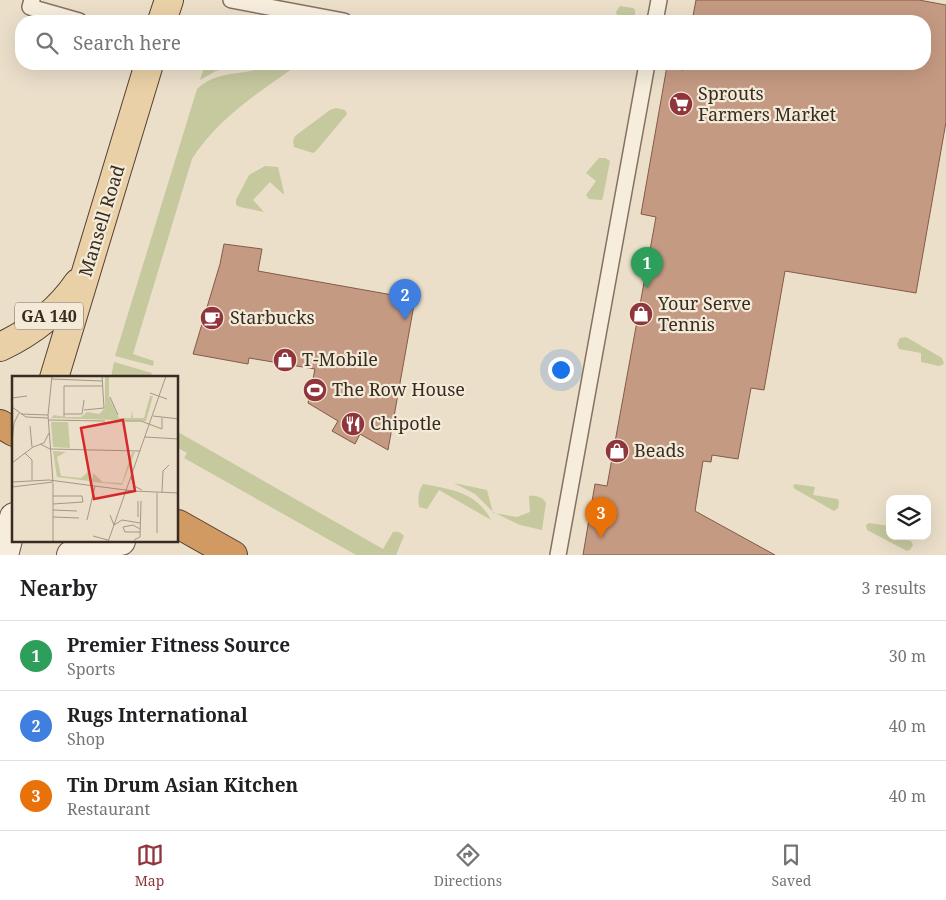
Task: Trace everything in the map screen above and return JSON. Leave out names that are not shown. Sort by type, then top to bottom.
[{"type":"highway","points":[[0,424],[12,431]]},
{"type":"highway","points":[[185,533],[233,555]]},
{"type":"main road","points":[[164,15],[168,0]]},
{"type":"main road","name":"Mansell Road","points":[[55,376],[148,70]]},
{"type":"main road","name":"GA 140","points":[[0,347],[38,326],[71,293],[86,272]]},
{"type":"main road","points":[[4,555],[12,525]]},
{"type":"main road","points":[[71,555],[95,542]]},
{"type":"lane","points":[[230,0],[311,15]]},
{"type":"lane","points":[[656,15],[659,0]]},
{"type":"lane","points":[[31,4],[61,15]]},
{"type":"lane","points":[[558,555],[646,70]]},
{"type":"green space","points":[[620,6],[633,8],[635,15],[617,15],[616,12]]},
{"type":"green space","points":[[203,70],[220,70],[216,71],[200,80]]},
{"type":"green space","points":[[290,70],[227,118],[192,159],[133,354],[154,361],[153,366],[115,356],[197,89],[215,78],[252,71]]},
{"type":"green space","points":[[336,108],[345,110],[347,114],[316,151],[313,153],[294,147],[293,141],[295,136],[330,110]]},
{"type":"green space","points":[[599,158],[605,158],[610,161],[603,197],[602,200],[589,199],[586,195],[596,181],[586,173]]},
{"type":"green space","points":[[265,166],[278,167],[284,193],[270,182],[253,200],[264,212],[236,205],[236,200],[249,175]]},
{"type":"green space","points":[[906,337],[942,358],[944,364],[939,366],[921,362],[921,353],[899,349],[897,344],[900,338]]},
{"type":"green space","points":[[114,362],[152,373],[150,376],[111,376]]},
{"type":"green space","points":[[179,433],[383,549],[393,532],[401,533],[404,536],[396,555],[356,555],[184,458],[187,453],[179,449]]},
{"type":"green space","points":[[454,483],[487,490],[493,512],[475,494]]},
{"type":"green space","points":[[423,484],[462,493],[478,503],[491,520],[439,490],[427,509],[419,507],[420,489]]},
{"type":"green space","points":[[795,484],[815,487],[813,495],[838,499],[838,508],[834,511],[795,489],[793,486]]},
{"type":"green space","points":[[529,496],[539,497],[546,503],[542,530],[520,525],[496,514],[517,517],[530,512]]},
{"type":"green space","points":[[869,523],[886,525],[886,540],[867,530],[866,525]]},
{"type":"green space","points":[[886,540],[911,541],[913,545],[907,551]]},
{"type":"building","points":[[696,0],[919,0],[946,5],[946,122],[916,293],[785,271],[764,390],[751,388],[738,459],[712,455],[711,462],[703,461],[695,511],[775,555],[583,555],[595,484],[607,486],[656,217],[641,214],[666,70],[931,70],[931,15],[693,15]]},
{"type":"building","points":[[224,244],[262,249],[258,271],[415,299],[388,450],[360,434],[355,444],[332,431],[338,421],[308,403],[315,369],[249,358],[248,364],[193,354],[220,264]]},
{"type":"place","name":"Sprouts Farmers Market","points":[[681,104]]},
{"type":"place","name":"Premier Fitness Source","points":[[647,288]]},
{"type":"place","name":"Your Serve Tennis","points":[[641,314]]},
{"type":"place","name":"Starbucks","points":[[212,318]]},
{"type":"place","name":"Rugs International","points":[[405,320]]},
{"type":"place","name":"T-Mobile","points":[[285,360]]},
{"type":"place","name":"The Row House","points":[[315,390]]},
{"type":"place","name":"Chipotle","points":[[353,424]]},
{"type":"place","name":"Beads","points":[[617,451]]},
{"type":"place","name":"Tin Drum Asian Kitchen","points":[[601,538]]}]
